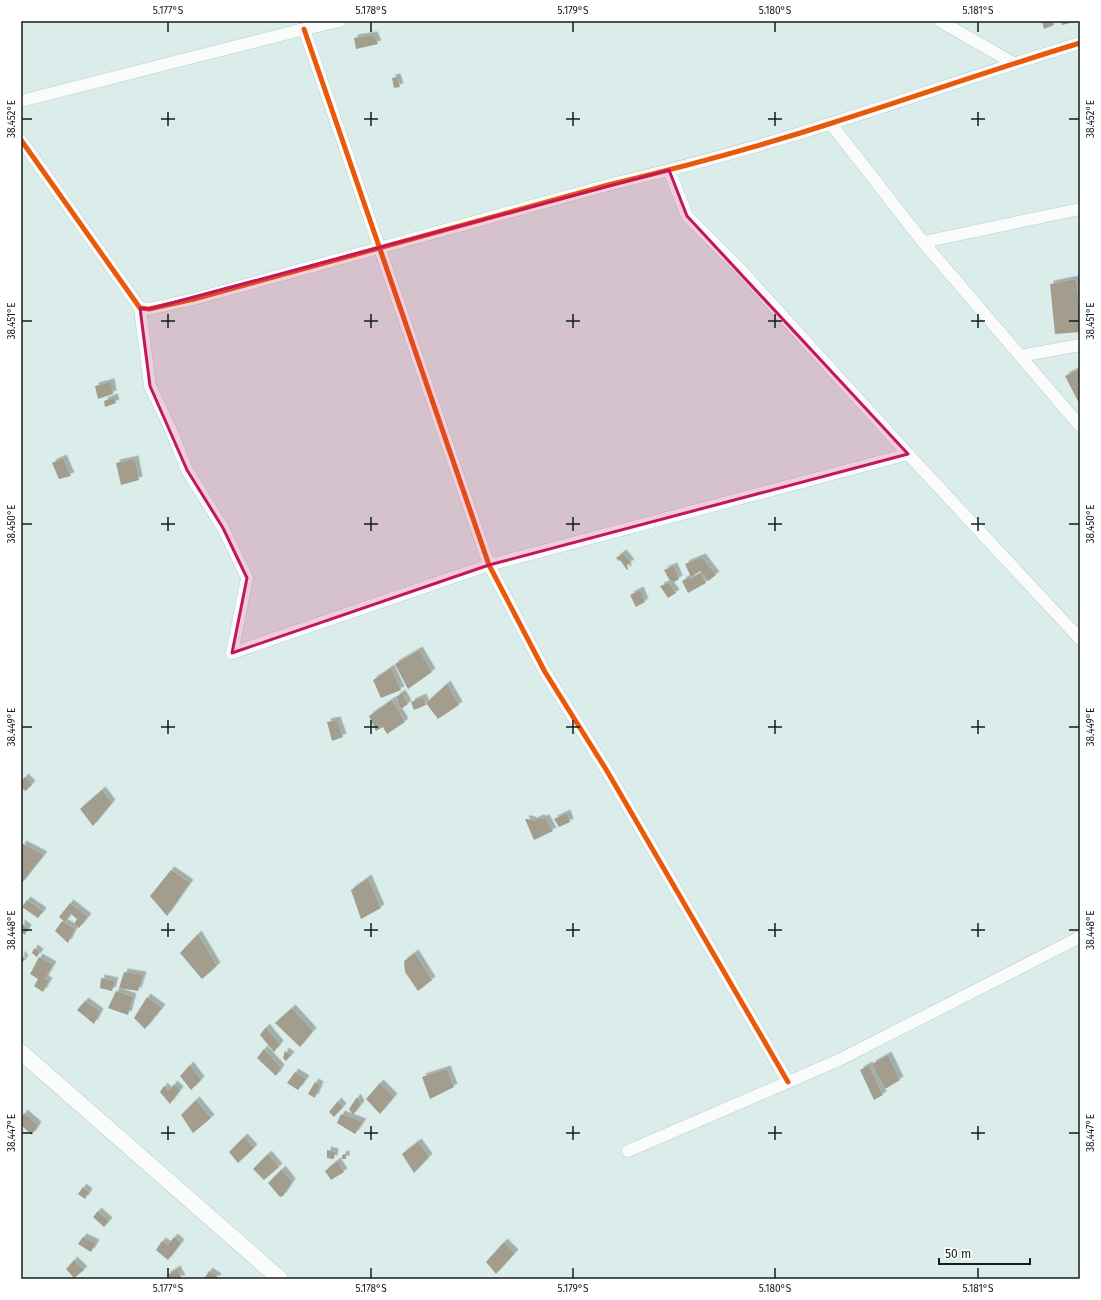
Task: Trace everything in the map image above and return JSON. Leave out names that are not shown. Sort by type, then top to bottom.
[{"type":"main road","points":[[21,1052],[280,1279]]},
{"type":"street","points":[[21,101],[340,21]]},
{"type":"street","points":[[940,21],[1013,63]]},
{"type":"street","points":[[304,29],[489,565],[545,672],[607,771],[788,1082]]},
{"type":"street","points":[[140,308],[149,309],[194,299],[608,185],[669,170],[831,124],[1013,63],[1080,43]]},
{"type":"street","points":[[831,124],[923,242],[1080,426]]},
{"type":"street","points":[[21,140],[140,308],[150,386],[171,430],[187,470],[224,528],[247,578],[232,653],[489,565],[908,454]]},
{"type":"street","points":[[669,170],[687,216],[739,268],[908,454],[1080,639]]},
{"type":"street","points":[[923,242],[1080,208]]},
{"type":"street","points":[[1020,356],[1080,345]]},
{"type":"street","points":[[628,1152],[839,1060],[1080,937]]},
{"type":"highlighted area","points":[[669,170],[687,216],[908,454],[489,565],[232,653],[247,578],[223,528],[187,470],[150,386],[140,308],[149,309]]},
{"type":"building","points":[[1052,21],[1054,25],[1044,29],[1042,22]]},
{"type":"building","points":[[1061,21],[1074,21],[1074,22],[1062,25]]},
{"type":"building","points":[[374,35],[378,44],[356,49],[354,38]]},
{"type":"building","points":[[397,77],[400,87],[394,88],[392,78]]},
{"type":"building","points":[[1076,279],[1080,312],[1080,332],[1055,334],[1050,284]]},
{"type":"building","points":[[1080,369],[1080,405],[1065,376]]},
{"type":"building","points":[[111,382],[113,394],[98,399],[95,386]]},
{"type":"building","points":[[114,397],[116,403],[105,407],[104,401]]},
{"type":"building","points":[[63,458],[71,476],[59,479],[52,463]]},
{"type":"building","points":[[135,459],[139,480],[121,485],[116,463]]},
{"type":"building","points":[[623,553],[631,563],[627,565],[627,570],[620,560],[619,561],[616,558]]},
{"type":"building","points":[[702,557],[716,575],[708,581],[700,571],[691,577],[685,564]]},
{"type":"building","points":[[674,566],[679,579],[674,582],[670,581],[664,570]]},
{"type":"building","points":[[701,573],[706,583],[688,593],[682,581],[689,577],[691,579]]},
{"type":"building","points":[[669,583],[676,593],[668,598],[660,586]]},
{"type":"building","points":[[640,590],[645,602],[636,607],[630,595]]},
{"type":"building","points":[[419,650],[432,672],[408,689],[395,664]]},
{"type":"building","points":[[391,668],[401,690],[381,698],[373,680]]},
{"type":"building","points":[[447,684],[459,705],[438,719],[426,703]]},
{"type":"building","points":[[402,693],[408,704],[401,709],[396,697]]},
{"type":"building","points":[[423,697],[426,705],[414,710],[411,702]]},
{"type":"building","points":[[392,700],[405,722],[387,734],[383,727],[376,731],[369,716]]},
{"type":"building","points":[[337,720],[343,737],[332,741],[327,722]]},
{"type":"building","points":[[25,777],[32,784],[26,791],[21,788],[21,782]]},
{"type":"building","points":[[102,790],[112,803],[93,826],[80,809]]},
{"type":"building","points":[[567,813],[570,822],[559,827],[554,819]]},
{"type":"building","points":[[540,818],[546,818],[553,831],[534,840],[525,819],[534,821]]},
{"type":"building","points":[[23,844],[44,855],[21,884],[21,847]]},
{"type":"building","points":[[171,870],[190,883],[167,916],[150,896]]},
{"type":"building","points":[[368,878],[381,908],[361,919],[351,890]]},
{"type":"building","points":[[27,900],[43,911],[38,918],[22,907]]},
{"type":"building","points":[[70,903],[88,917],[79,928],[74,924],[77,919],[71,914],[65,922],[59,917]]},
{"type":"building","points":[[62,921],[75,929],[68,943],[55,931]]},
{"type":"building","points":[[21,923],[28,928],[25,935],[21,932]]},
{"type":"building","points":[[198,934],[217,966],[202,979],[180,953]]},
{"type":"building","points":[[34,948],[40,952],[37,957],[32,953]]},
{"type":"building","points":[[415,953],[432,980],[418,991],[405,972],[404,961]]},
{"type":"building","points":[[21,954],[25,959],[21,964]]},
{"type":"building","points":[[39,957],[53,965],[45,979],[49,981],[43,992],[34,986],[38,979],[30,974]]},
{"type":"building","points":[[124,972],[143,975],[138,991],[119,988]]},
{"type":"building","points":[[101,978],[115,981],[112,991],[100,988]]},
{"type":"building","points":[[116,991],[133,997],[128,1015],[108,1008]]},
{"type":"building","points":[[147,997],[162,1008],[145,1029],[134,1018]]},
{"type":"building","points":[[85,1001],[100,1012],[94,1024],[77,1010]]},
{"type":"building","points":[[292,1008],[313,1031],[300,1047],[275,1023]]},
{"type":"building","points":[[266,1027],[280,1044],[274,1052],[260,1035]]},
{"type":"building","points":[[264,1049],[281,1068],[276,1076],[257,1058]]},
{"type":"building","points":[[285,1051],[291,1055],[286,1061],[283,1058]]},
{"type":"building","points":[[888,1055],[900,1080],[885,1089],[872,1064]]},
{"type":"building","points":[[190,1065],[201,1080],[191,1090],[180,1076]]},
{"type":"building","points":[[869,1065],[883,1095],[874,1100],[860,1070]]},
{"type":"building","points":[[447,1069],[454,1087],[430,1099],[422,1077]]},
{"type":"building","points":[[295,1072],[306,1079],[298,1090],[287,1083]]},
{"type":"building","points":[[315,1082],[320,1085],[315,1098],[308,1094]]},
{"type":"building","points":[[380,1083],[394,1097],[380,1114],[366,1099]]},
{"type":"building","points":[[174,1084],[180,1090],[170,1104],[160,1092],[164,1086],[169,1091]]},
{"type":"building","points":[[357,1097],[361,1104],[353,1115],[349,1109]]},
{"type":"building","points":[[196,1100],[211,1118],[193,1133],[181,1115]]},
{"type":"building","points":[[338,1101],[343,1107],[334,1117],[329,1112]]},
{"type":"building","points":[[24,1113],[38,1125],[32,1135],[21,1125],[21,1118]]},
{"type":"building","points":[[341,1114],[363,1122],[355,1134],[337,1123]]},
{"type":"building","points":[[244,1137],[254,1148],[238,1163],[229,1152]]},
{"type":"building","points":[[418,1142],[429,1157],[414,1173],[402,1154]]},
{"type":"building","points":[[327,1150],[335,1152],[334,1159],[327,1158]]},
{"type":"building","points":[[268,1154],[279,1167],[264,1180],[253,1169]]},
{"type":"building","points":[[346,1154],[346,1159],[342,1159],[342,1155]]},
{"type":"building","points":[[337,1161],[344,1172],[331,1180],[325,1171]]},
{"type":"building","points":[[282,1169],[292,1182],[283,1196],[280,1197],[268,1183]]},
{"type":"building","points":[[83,1187],[89,1192],[85,1199],[78,1194]]},
{"type":"building","points":[[98,1211],[109,1221],[104,1227],[93,1217]]},
{"type":"building","points":[[83,1237],[96,1243],[91,1252],[78,1244]]},
{"type":"building","points":[[174,1237],[181,1243],[168,1260],[156,1250],[162,1241],[168,1245]]},
{"type":"building","points":[[504,1242],[515,1253],[496,1274],[486,1262]]},
{"type":"building","points":[[74,1260],[84,1270],[74,1278],[66,1269]]},
{"type":"building","points":[[177,1269],[182,1279],[170,1279],[167,1275]]},
{"type":"building","points":[[209,1271],[218,1277],[217,1279],[204,1279]]},
{"type":"cycle path","points":[[304,29],[489,565],[545,672],[607,771],[788,1082]]},
{"type":"cycle path","points":[[21,140],[140,308],[149,309],[194,299],[608,185],[692,164],[804,132],[1080,43]]}]
